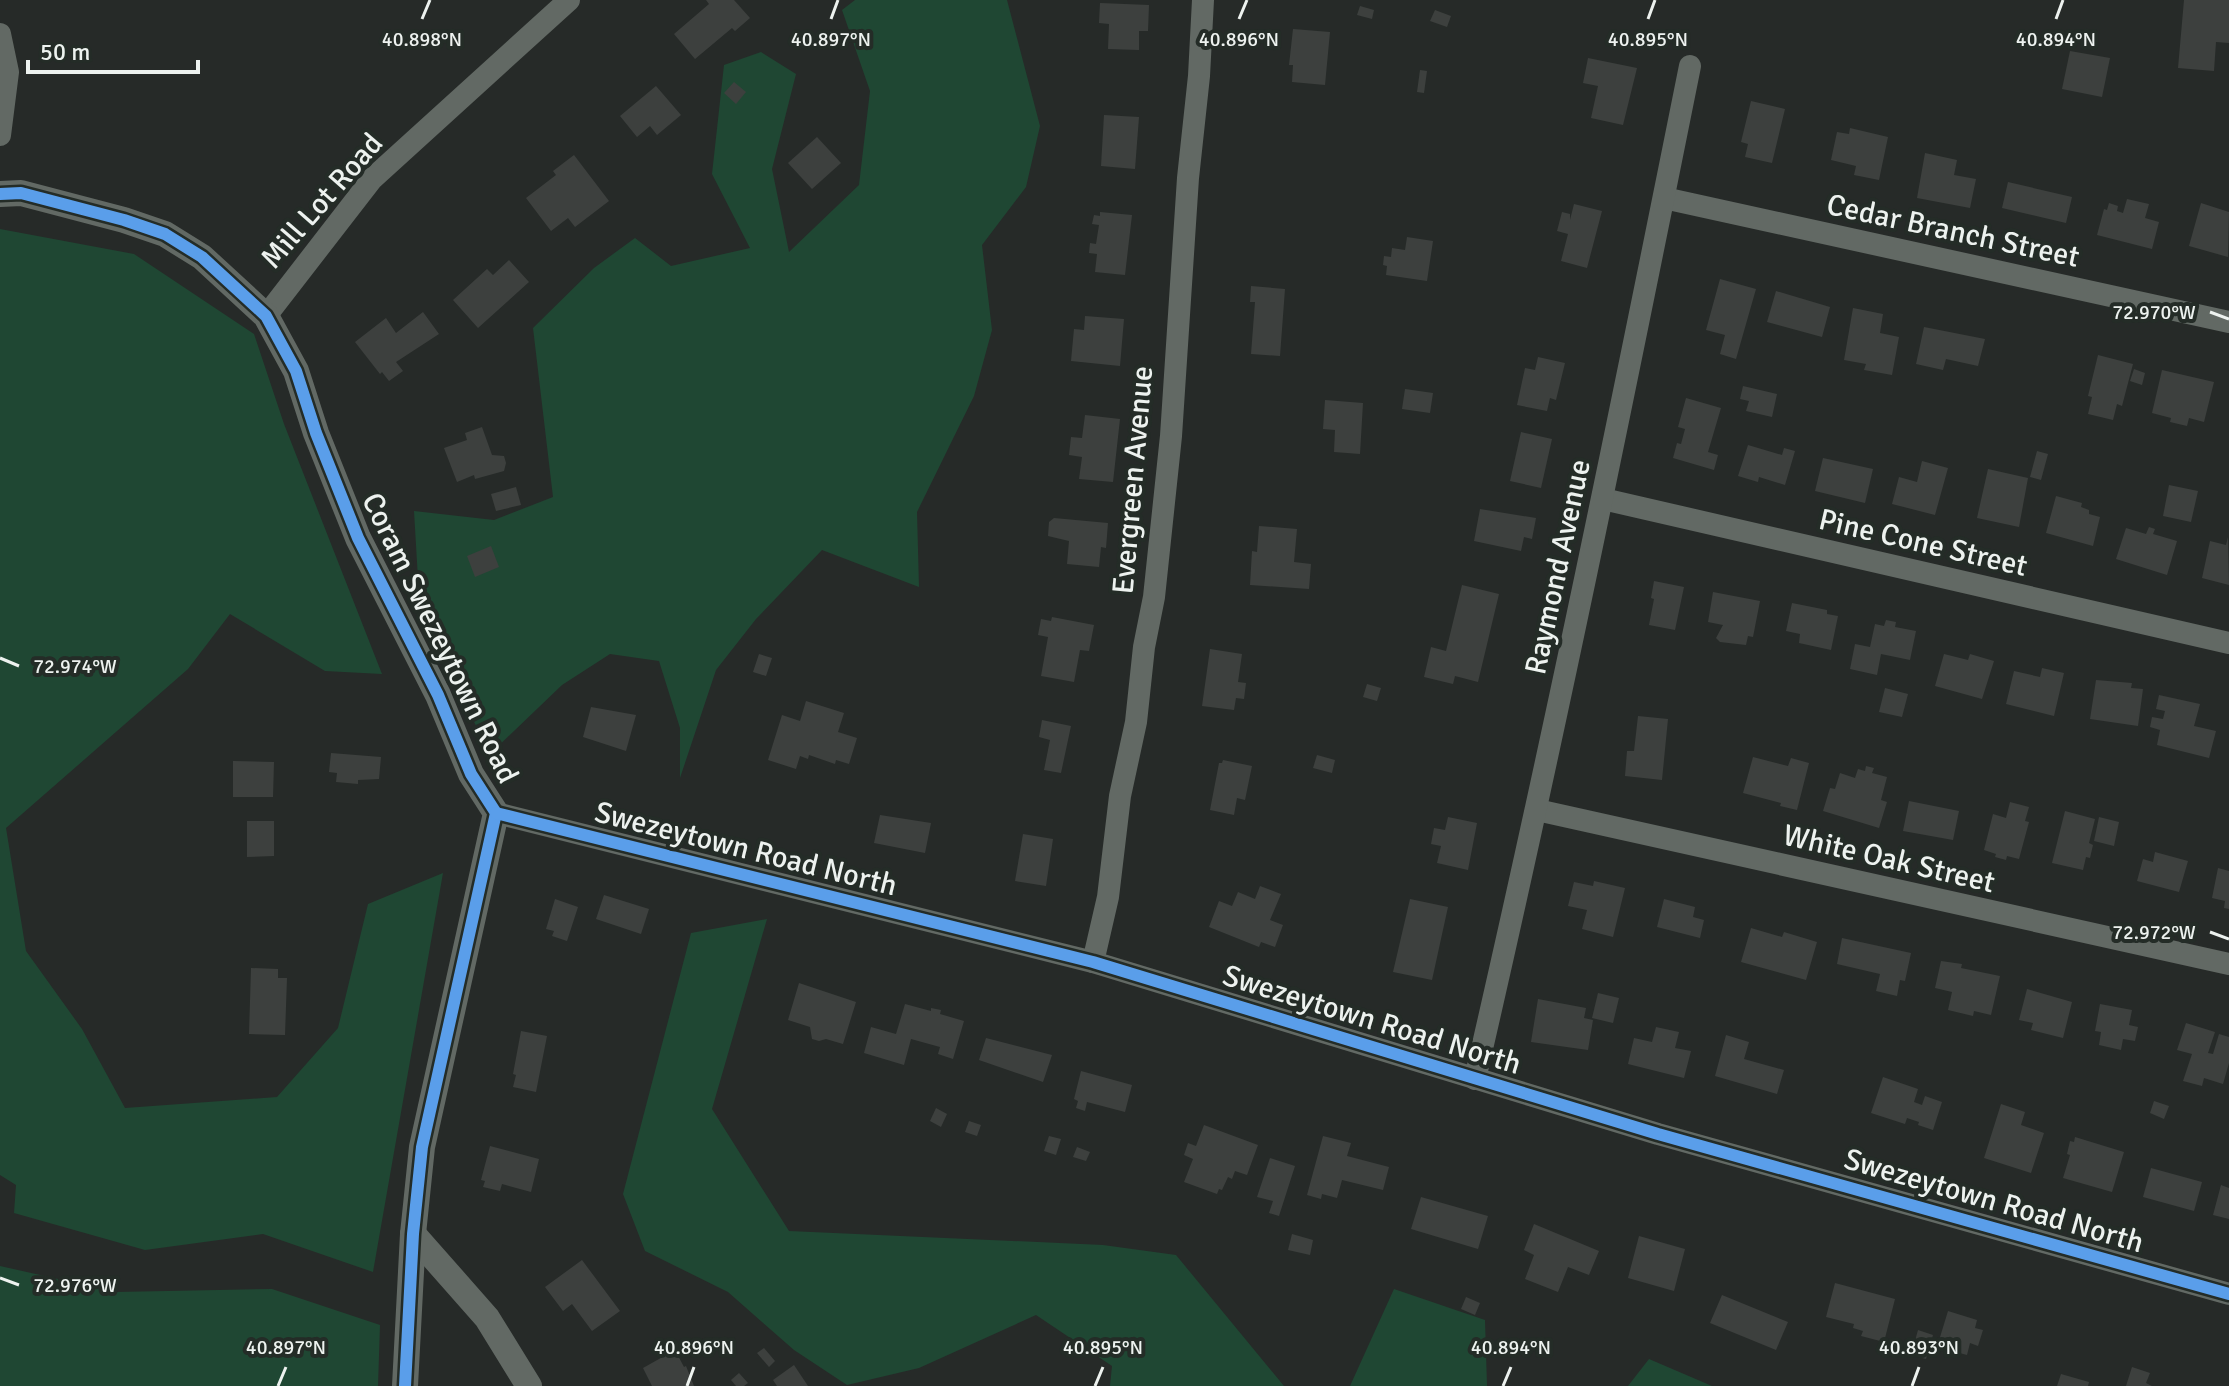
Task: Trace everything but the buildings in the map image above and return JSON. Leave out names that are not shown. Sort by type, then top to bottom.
[{"type":"street","name":"Mill Lot Road","points":[[266,316],[372,179],[569,0]]},
{"type":"street","name":"Evergreen Avenue","points":[[1093,962],[1108,897],[1120,796],[1136,722],[1144,647],[1154,597],[1171,436],[1176,334],[1203,0]]},
{"type":"street","points":[[0,34],[8,72],[0,135]]},
{"type":"street","name":"Raymond Avenue","points":[[1475,1079],[1537,810],[1690,66]]},
{"type":"street","name":"Coram Swezeytown Road","points":[[0,194],[21,193],[165,234],[202,257],[266,316],[296,371],[316,433],[358,538],[438,695],[471,774],[496,813],[422,1147],[413,1234],[405,1386]]},
{"type":"street","name":"Cedar Branch Street","points":[[1664,198],[2229,322]]},
{"type":"street","name":"Pine Cone Street","points":[[1603,499],[2229,643]]},
{"type":"street","name":"White Oak Street","points":[[1537,810],[2229,964]]},
{"type":"street","name":"Swezeytown Road North","points":[[496,813],[1093,962],[1658,1134],[2229,1294]]},
{"type":"street","points":[[413,1234],[487,1318],[529,1386]]},
{"type":"green space","points":[[855,0],[1007,0],[1040,126],[1026,187],[982,245],[992,330],[974,396],[917,512],[919,587],[822,550],[756,619],[716,670],[680,778],[680,728],[659,661],[610,654],[562,685],[490,754],[420,613],[414,511],[494,520],[553,497],[533,328],[594,268],[635,238],[671,266],[750,248],[712,174],[724,65],[761,52],[796,74],[772,169],[789,252],[859,185],[870,91],[842,10]]},
{"type":"green space","points":[[0,229],[134,254],[254,334],[284,424],[382,674],[325,671],[230,614],[188,669],[6,828],[26,951],[82,1029],[125,1108],[277,1097],[338,1028],[368,904],[443,873],[373,1272],[263,1234],[145,1250],[14,1213],[16,1185],[0,1175]]},
{"type":"green space","points":[[767,919],[712,1109],[789,1231],[1103,1245],[1176,1255],[1284,1386],[1110,1386],[1112,1366],[1036,1315],[919,1368],[847,1385],[794,1350],[728,1292],[645,1251],[623,1194],[691,933]]},
{"type":"green space","points":[[0,1266],[116,1292],[272,1289],[380,1325],[378,1386],[0,1386]]},
{"type":"green space","points":[[1394,1289],[1485,1320],[1487,1386],[1350,1386]]},
{"type":"green space","points":[[1649,1359],[1712,1386],[1628,1386]]},
{"type":"cycle path","points":[[0,194],[21,193],[165,234],[202,257],[266,316],[296,371],[316,433],[358,538],[438,695],[471,774],[496,813],[422,1147],[413,1234],[405,1386]]},
{"type":"cycle path","points":[[496,813],[1093,962],[1658,1134],[2229,1294]]}]
